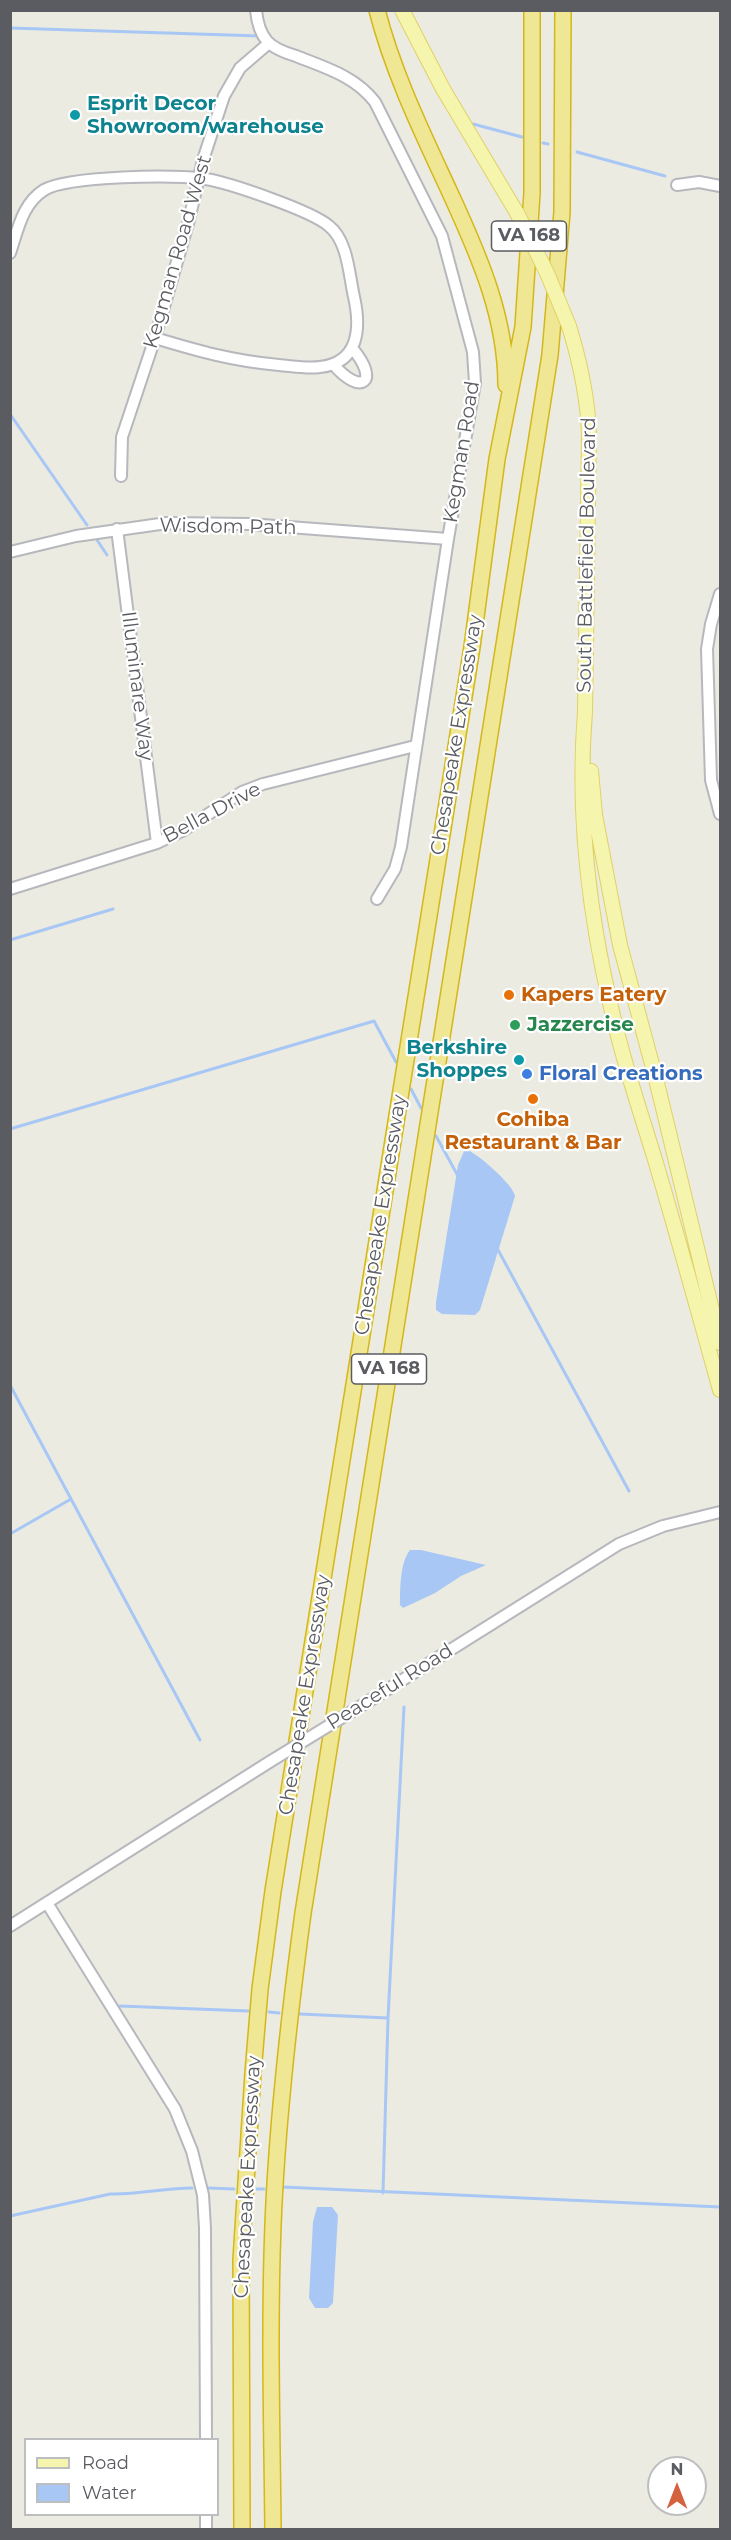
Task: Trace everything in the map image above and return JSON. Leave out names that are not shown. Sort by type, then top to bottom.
[{"type":"highway","points":[[377,10],[389,53],[409,103],[474,244],[493,297],[506,370],[498,459]]},
{"type":"highway","name":"Chesapeake Expressway","points":[[242,2529],[241,2260],[260,1989],[273,1891],[472,647],[498,459],[523,327],[532,192],[532,10]]},
{"type":"highway","name":"Chesapeake Expressway","points":[[273,2529],[273,2236],[286,2039],[304,1902],[550,355],[562,213],[563,10]]},
{"type":"main road","name":"South Battlefield Boulevard","points":[[402,10],[443,89],[517,213],[547,273],[569,326],[581,367],[588,404],[589,435],[585,712],[582,749],[585,846],[591,897],[608,997],[720,1390]]},
{"type":"main road","name":"South Battlefield Boulevard","points":[[585,712],[595,815],[620,945],[656,1079],[720,1343]]},
{"type":"street","points":[[256,10],[260,27],[269,43]]},
{"type":"street","name":"Kegman Road West","points":[[121,476],[122,437],[155,338],[189,220],[198,178],[229,83],[246,62],[269,43]]},
{"type":"street","name":"Kegman Road","points":[[269,43],[289,54],[349,78],[368,92],[386,120],[442,236],[474,352],[475,383],[396,869],[377,899]]},
{"type":"street","points":[[10,253],[25,210],[36,197],[54,185],[87,180],[198,178],[252,193],[315,217],[334,230],[342,247],[359,320],[352,348],[333,364],[313,368],[233,360],[155,338]]},
{"type":"street","points":[[677,184],[699,182],[720,186]]},
{"type":"street","points":[[333,364],[346,380],[358,383],[363,381],[366,377],[366,366],[352,348]]},
{"type":"street","name":"Wisdom Path","points":[[10,552],[76,536],[167,523],[220,522],[448,539]]},
{"type":"street","name":"Illuminare Way","points":[[117,529],[157,843]]},
{"type":"street","points":[[720,594],[711,624],[707,649],[711,780],[720,814]]},
{"type":"street","name":"Bella Drive","points":[[10,889],[157,843],[184,830],[242,792],[263,784],[415,746]]},
{"type":"street","name":"Peaceful Road","points":[[10,1926],[619,1544],[663,1526],[720,1512]]},
{"type":"street","points":[[47,1903],[175,2109],[192,2151],[203,2195],[205,2228],[206,2438]]},
{"type":"water","points":[[465,1149],[493,1169],[508,1184],[515,1196],[480,1310],[475,1315],[442,1314],[436,1310],[436,1302],[458,1165]]},
{"type":"water","points":[[410,1550],[421,1550],[486,1565],[403,1608],[400,1605],[401,1576]]},
{"type":"water","points":[[317,2207],[332,2207],[338,2215],[333,2303],[328,2308],[315,2308],[309,2298],[313,2222]]},
{"type":"waterway","points":[[10,28],[260,36]]},
{"type":"waterway","points":[[473,124],[522,137]]},
{"type":"waterway","points":[[543,143],[548,144]]},
{"type":"waterway","points":[[577,152],[665,176]]},
{"type":"waterway","points":[[10,414],[87,525]]},
{"type":"waterway","points":[[97,540],[107,555]]},
{"type":"waterway","points":[[10,940],[113,909]]},
{"type":"waterway","points":[[10,1129],[374,1021],[396,1062]]},
{"type":"waterway","points":[[411,1089],[421,1108]]},
{"type":"waterway","points":[[436,1136],[458,1176]]},
{"type":"waterway","points":[[497,1248],[629,1491]]},
{"type":"waterway","points":[[10,1385],[200,1740]]},
{"type":"waterway","points":[[10,1534],[71,1499]]},
{"type":"waterway","points":[[383,2193],[388,2018],[404,1707]]},
{"type":"waterway","points":[[120,2006],[248,2011]]},
{"type":"waterway","points":[[269,2012],[279,2013]]},
{"type":"waterway","points":[[300,2014],[388,2018]]},
{"type":"waterway","points":[[283,2187],[720,2207]]},
{"type":"waterway","points":[[10,2216],[110,2194],[192,2188]]},
{"type":"waterway","points":[[209,2188],[234,2189]]},
{"type":"waterway","points":[[256,2189],[264,2189]]},
{"type":"place","name":"Esprit Decor Showroom/warehouse","points":[[75,115]]},
{"type":"place","name":"Kapers Eatery","points":[[509,995]]},
{"type":"place","name":"Jazzercise","points":[[515,1025]]},
{"type":"place","name":"Berkshire Shoppes","points":[[519,1060]]},
{"type":"place","name":"Floral Creations","points":[[527,1074]]},
{"type":"place","name":"Cohiba Restaurant & Bar","points":[[533,1099]]}]
